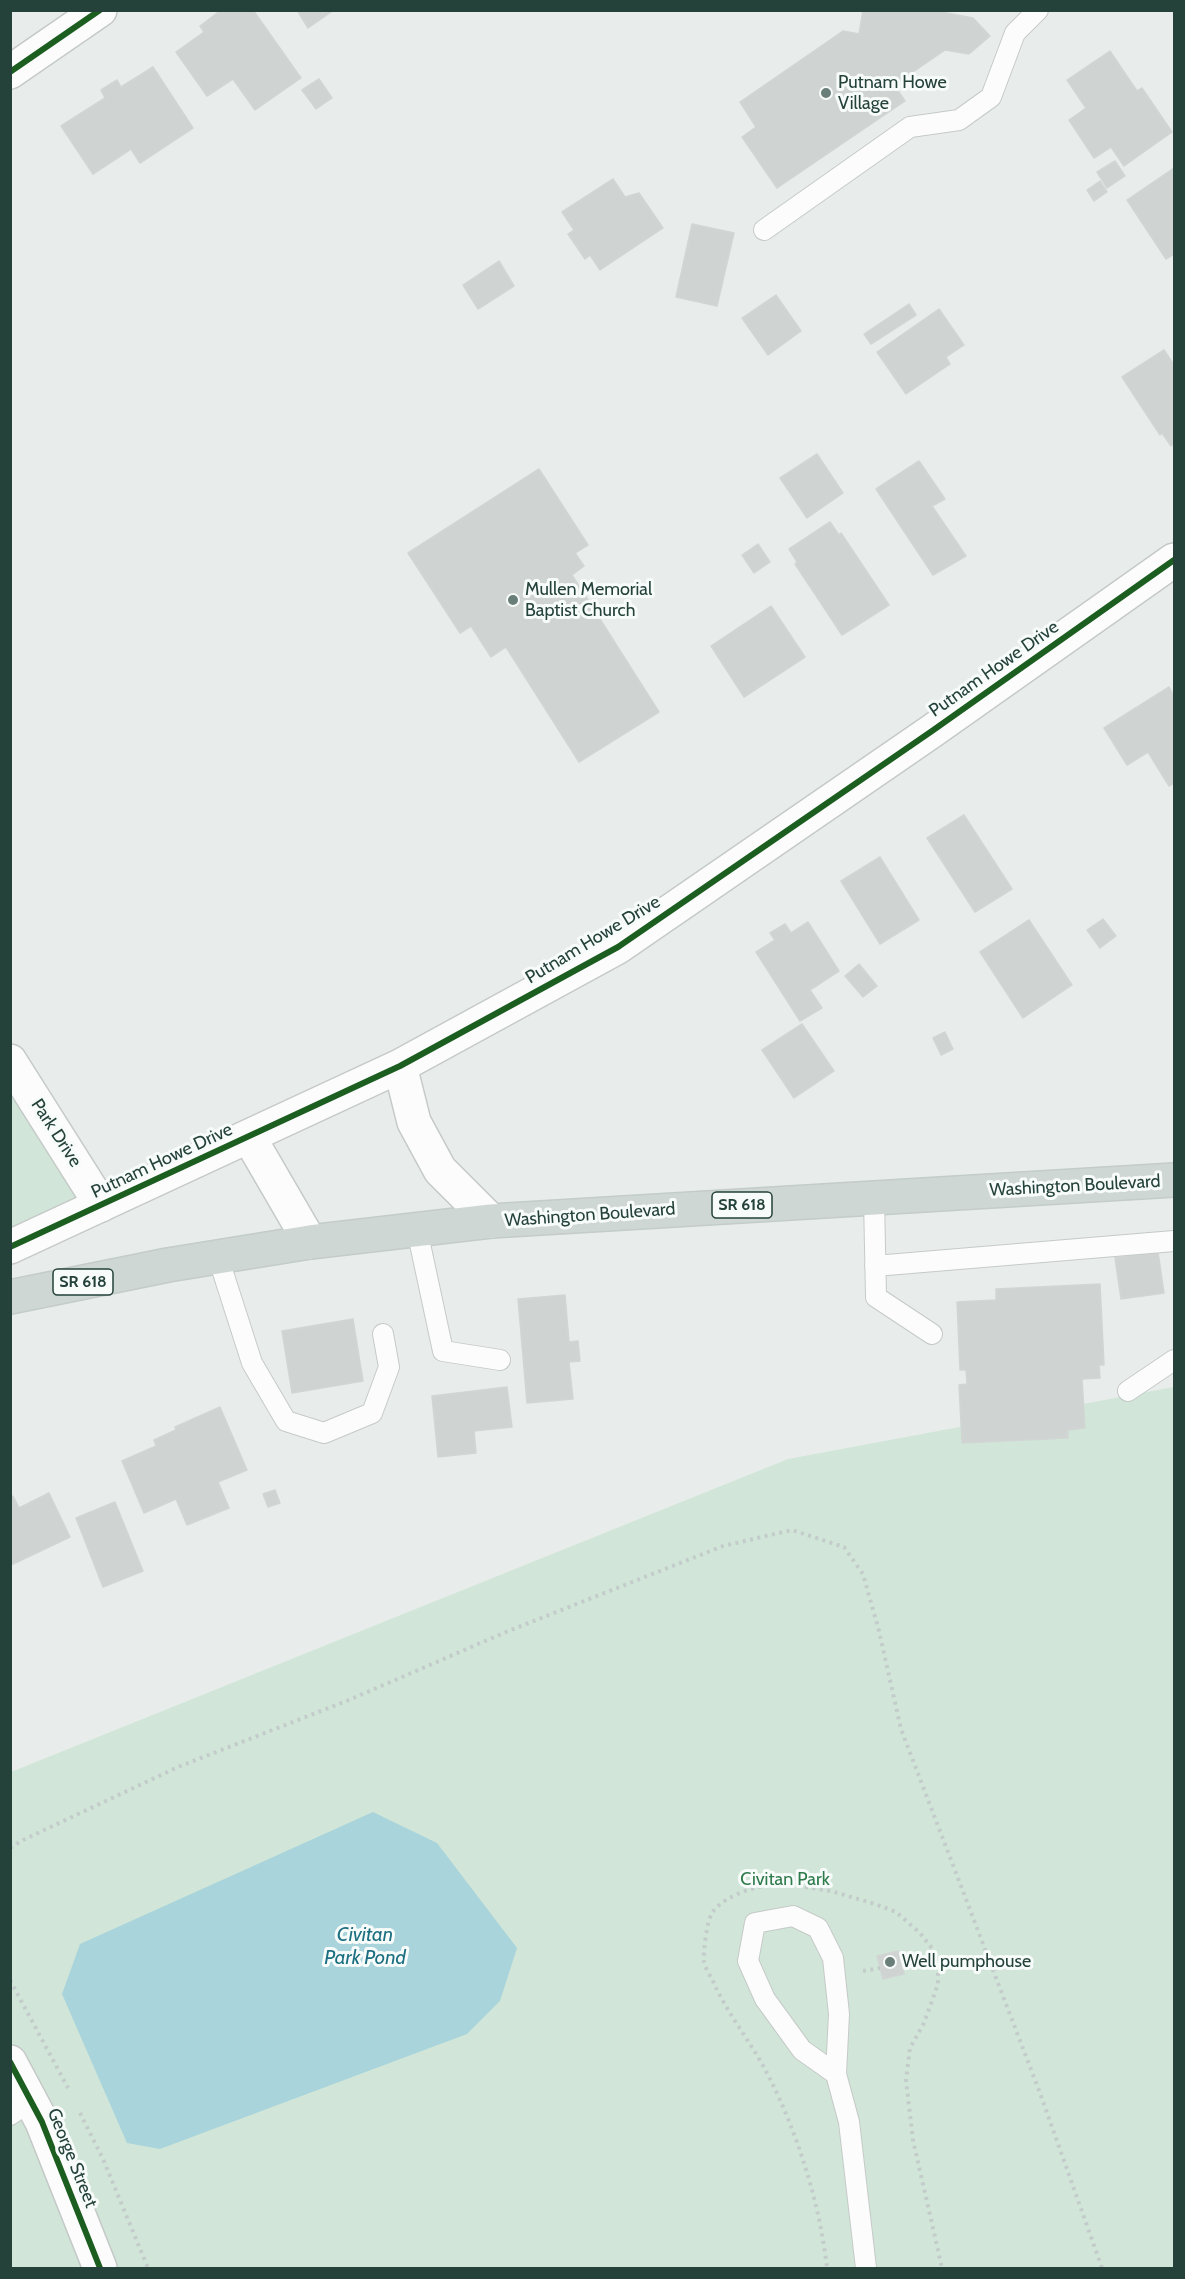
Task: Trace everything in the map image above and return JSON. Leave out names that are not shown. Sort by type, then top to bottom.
[{"type":"main road","name":"Washington Boulevard","points":[[10,1297],[168,1265],[310,1242],[491,1221],[1174,1180]]},
{"type":"street","points":[[10,72],[100,10]]},
{"type":"street","name":"Putnam Howe Drive","points":[[10,1247],[400,1066],[618,947],[923,737],[1174,560]]},
{"type":"street","name":"Park Drive","points":[[10,1061],[101,1205]]},
{"type":"street","points":[[400,1066],[414,1122],[440,1170],[491,1221]]},
{"type":"street","points":[[249,1137],[310,1242]]},
{"type":"street","name":"George Street","points":[[10,2062],[21,2108],[42,2122],[100,2268]]},
{"type":"lane","points":[[764,230],[910,127],[959,120],[991,97],[1015,33],[1038,10]]},
{"type":"lane","points":[[874,1198],[876,1297],[932,1334]]},
{"type":"lane","points":[[417,1230],[443,1351],[500,1360]]},
{"type":"lane","points":[[875,1266],[1174,1241]]},
{"type":"lane","points":[[218,1257],[252,1363],[286,1421],[324,1433],[372,1413],[389,1367],[383,1334]]},
{"type":"lane","points":[[1128,1391],[1174,1360]]},
{"type":"lane","points":[[836,2074],[802,2050],[765,1999],[748,1961],[755,1923],[793,1916],[818,1928],[833,1958],[839,2014],[836,2074],[849,2122],[866,2268]]},
{"type":"path","points":[[10,1848],[178,1767],[349,1700],[506,1632],[723,1546],[792,1530],[844,1547],[863,1574],[879,1631],[901,1729],[1040,2093],[1102,2268]]},
{"type":"green space","points":[[10,1061],[101,1205],[10,1247]]},
{"type":"green space","name":"Civitan Park","points":[[1174,1387],[1174,2268],[11,2268],[11,1772],[788,1459]]},
{"type":"water","name":"Civitan Park Pond","points":[[373,1812],[437,1843],[517,1948],[500,2001],[467,2034],[160,2149],[127,2143],[62,1994],[80,1944]]},
{"type":"building","points":[[221,10],[253,10],[301,78],[255,110],[233,79],[207,96],[176,52],[204,32],[200,26]]},
{"type":"building","points":[[297,10],[334,10],[308,28]]},
{"type":"building","name":"Putnam Howe Village","points":[[863,10],[931,10],[973,18],[990,36],[969,54],[945,50],[894,85],[905,101],[777,188],[742,137],[756,127],[740,102],[843,31],[859,34]]},
{"type":"building","points":[[1110,51],[1137,91],[1142,88],[1172,132],[1124,166],[1111,147],[1094,158],[1069,120],[1086,108],[1067,80]]},
{"type":"building","points":[[153,67],[193,128],[140,163],[131,149],[93,174],[61,126],[105,98],[101,90],[117,80],[121,87]]},
{"type":"building","points":[[319,79],[332,98],[316,109],[302,90]]},
{"type":"building","points":[[1115,161],[1125,176],[1107,188],[1097,172]]},
{"type":"building","points":[[1174,168],[1174,254],[1166,259],[1127,200]]},
{"type":"building","points":[[613,179],[625,197],[639,193],[663,228],[600,270],[590,255],[585,259],[568,234],[574,230],[562,212]]},
{"type":"building","points":[[1100,181],[1107,192],[1094,201],[1087,190]]},
{"type":"building","points":[[692,224],[734,233],[717,306],[676,297]]},
{"type":"building","points":[[499,261],[514,286],[478,309],[463,285]]},
{"type":"building","points":[[776,295],[801,331],[768,355],[742,318]]},
{"type":"building","points":[[909,304],[916,315],[871,344],[864,334]]},
{"type":"building","points":[[939,309],[964,345],[946,357],[950,364],[906,394],[877,352]]},
{"type":"building","points":[[1164,350],[1174,365],[1174,443],[1171,446],[1162,433],[1160,435],[1122,377]]},
{"type":"building","points":[[817,454],[843,493],[807,518],[780,478]]},
{"type":"building","points":[[919,461],[945,499],[932,506],[966,556],[933,575],[876,489]]},
{"type":"building","name":"Mullen Memorial Baptist Church","points":[[539,469],[588,545],[575,553],[584,566],[572,575],[659,712],[579,762],[506,647],[491,657],[471,626],[460,633],[408,553]]},
{"type":"building","points":[[830,522],[839,535],[841,533],[889,605],[842,635],[795,564],[797,562],[789,549]]},
{"type":"building","points":[[758,544],[770,562],[754,573],[742,555]]},
{"type":"building","points":[[771,606],[805,657],[744,697],[711,646]]},
{"type":"building","points":[[1169,687],[1174,696],[1174,783],[1169,786],[1148,752],[1127,765],[1104,728]]},
{"type":"building","points":[[964,815],[1012,889],[975,912],[927,838]]},
{"type":"building","points":[[880,857],[919,920],[880,944],[841,881]]},
{"type":"building","points":[[1103,919],[1116,936],[1100,948],[1087,930]]},
{"type":"building","points":[[1029,920],[1072,985],[1023,1018],[980,952]]},
{"type":"building","points":[[808,922],[839,971],[810,990],[822,1008],[800,1021],[756,952],[775,940],[770,933],[785,924],[791,933]]},
{"type":"building","points":[[859,964],[877,986],[863,997],[845,976]]},
{"type":"building","points":[[802,1024],[834,1071],[794,1098],[762,1050]]},
{"type":"building","points":[[945,1032],[953,1049],[941,1055],[933,1038]]},
{"type":"building","points":[[1158,1252],[1164,1293],[1121,1299],[1115,1258]]},
{"type":"building","points":[[1100,1284],[1104,1365],[1099,1365],[1100,1378],[1082,1379],[1085,1428],[1068,1430],[1068,1438],[962,1443],[959,1385],[967,1384],[966,1370],[960,1370],[957,1302],[996,1300],[996,1289]]},
{"type":"building","points":[[565,1295],[569,1342],[578,1341],[580,1361],[569,1362],[573,1399],[527,1403],[518,1299]]},
{"type":"building","points":[[353,1319],[363,1381],[292,1393],[282,1331]]},
{"type":"building","points":[[507,1387],[512,1427],[474,1431],[476,1453],[438,1457],[432,1396]]},
{"type":"building","points":[[220,1407],[247,1470],[218,1482],[229,1508],[187,1525],[176,1499],[144,1513],[122,1461],[156,1446],[154,1440],[176,1430],[175,1427]]},
{"type":"building","points":[[275,1490],[280,1503],[268,1507],[263,1494]]},
{"type":"building","points":[[49,1493],[70,1537],[11,1565],[10,1498],[13,1496],[19,1508]]},
{"type":"building","points":[[115,1502],[143,1571],[103,1587],[76,1518]]},
{"type":"building","name":"Well pumphouse","points":[[898,1951],[904,1974],[883,1979],[877,1956]]},
{"type":"cycle path","points":[[10,72],[100,10]]},
{"type":"cycle path","points":[[10,1247],[400,1066],[618,947],[932,731],[1174,560]]},
{"type":"cycle path","points":[[10,2062],[42,2122],[100,2268]]},
{"type":"place","name":"Putnam Howe Village","points":[[826,93]]},
{"type":"place","name":"Mullen Memorial Baptist Church","points":[[513,600]]},
{"type":"place","name":"Well pumphouse","points":[[890,1962]]}]
